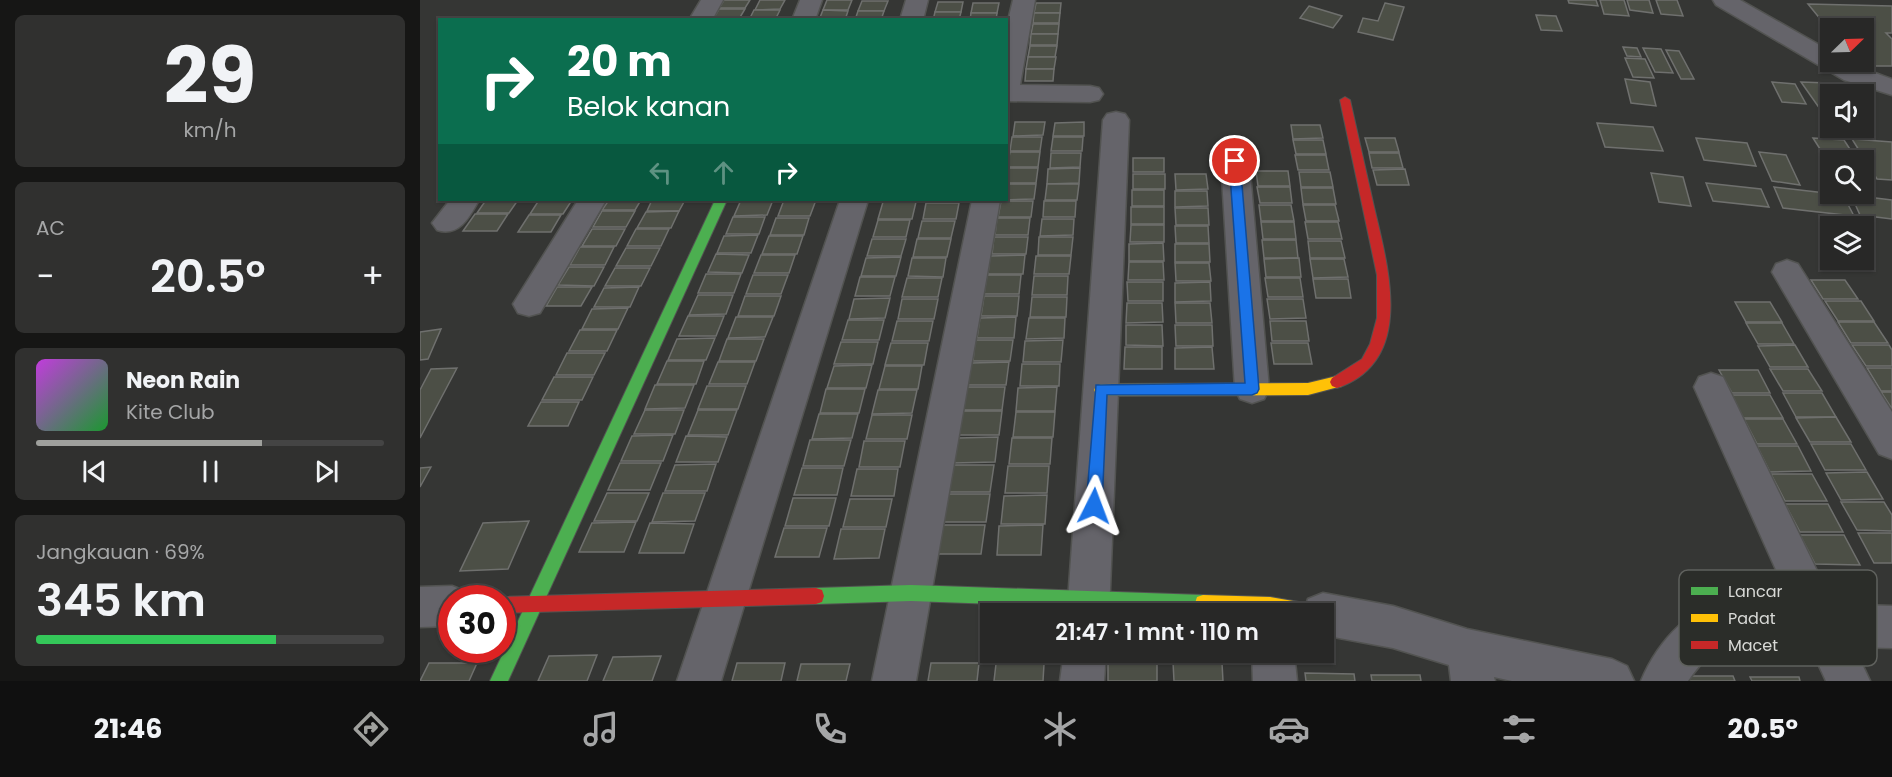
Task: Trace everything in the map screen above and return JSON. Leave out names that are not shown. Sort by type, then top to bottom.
[{"type":"street","points":[[701,18],[712,0]]},
{"type":"street","points":[[803,18],[811,0]]},
{"type":"street","points":[[912,18],[918,0]]},
{"type":"street","points":[[1008,82],[1024,0]]},
{"type":"street","points":[[1725,0],[1853,75],[1892,87]]},
{"type":"street","points":[[1008,92],[1090,94]]},
{"type":"street","points":[[1101,390],[1308,389],[1331,385],[1351,375],[1367,363],[1377,344],[1384,318],[1383,275],[1345,100]]},
{"type":"street","points":[[1088,603],[1116,120]]},
{"type":"street","points":[[1235,161],[1252,389]]},
{"type":"street","points":[[447,223],[464,201]]},
{"type":"street","points":[[529,304],[591,201]]},
{"type":"street","points":[[499,681],[721,201]]},
{"type":"street","points":[[699,681],[854,201]]},
{"type":"street","points":[[894,681],[986,201]]},
{"type":"street","points":[[1787,272],[1892,443]]},
{"type":"street","points":[[1711,387],[1796,570]]},
{"type":"street","points":[[516,605],[911,593],[1047,603]]},
{"type":"street","points":[[420,607],[438,606]]},
{"type":"street","points":[[1334,616],[1393,627],[1470,665],[1612,681]]},
{"type":"street","points":[[1877,626],[1892,627]]},
{"type":"street","points":[[1663,681],[1679,656]]},
{"type":"street","points":[[1082,681],[1084,663]]},
{"type":"street","points":[[1274,663],[1275,681]]},
{"type":"street","points":[[1841,666],[1848,681]]},
{"type":"building","points":[[724,0],[750,0],[745,8],[719,8]]},
{"type":"building","points":[[760,0],[785,0],[780,9],[755,10]]},
{"type":"building","points":[[827,0],[852,0],[848,10],[823,10]]},
{"type":"building","points":[[1568,0],[1596,0],[1598,6],[1569,3]]},
{"type":"building","points":[[1600,0],[1624,0],[1629,16],[1604,14]]},
{"type":"building","points":[[1627,0],[1649,0],[1653,13],[1630,10]]},
{"type":"building","points":[[1656,0],[1677,0],[1683,16],[1661,14]]},
{"type":"building","points":[[862,1],[888,1],[884,11],[858,11]]},
{"type":"building","points":[[938,2],[963,2],[961,12],[935,12]]},
{"type":"building","points":[[973,3],[999,3],[997,13],[971,13]]},
{"type":"building","points":[[1036,3],[1061,3],[1060,13],[1034,13]]},
{"type":"building","points":[[1385,3],[1404,7],[1393,40],[1358,32],[1363,18],[1378,21]]},
{"type":"building","points":[[1808,4],[1892,6],[1892,33],[1886,33],[1892,39],[1892,66],[1874,66],[1874,18],[1820,19]]},
{"type":"building","points":[[1309,6],[1342,16],[1333,28],[1300,18]]},
{"type":"building","points":[[719,9],[745,9],[740,18],[714,18]]},
{"type":"building","points":[[754,10],[780,10],[776,18],[750,18]]},
{"type":"building","points":[[823,10],[848,11],[846,18],[820,18]]},
{"type":"building","points":[[858,11],[884,11],[882,18],[856,18]]},
{"type":"building","points":[[935,12],[961,12],[960,18],[934,18]]},
{"type":"building","points":[[971,13],[997,13],[996,18],[970,18]]},
{"type":"building","points":[[1034,13],[1060,13],[1059,23],[1033,23]]},
{"type":"building","points":[[1536,15],[1556,16],[1562,31],[1541,30]]},
{"type":"building","points":[[1033,24],[1059,24],[1058,34],[1031,34]]},
{"type":"building","points":[[1031,34],[1058,34],[1057,45],[1030,45]]},
{"type":"building","points":[[1030,46],[1057,46],[1055,57],[1028,57]]},
{"type":"building","points":[[1623,47],[1637,48],[1641,57],[1627,56]]},
{"type":"building","points":[[1643,48],[1661,49],[1673,73],[1655,72]]},
{"type":"building","points":[[1666,50],[1679,51],[1694,79],[1681,79]]},
{"type":"building","points":[[1028,57],[1056,57],[1054,69],[1026,69]]},
{"type":"building","points":[[1625,58],[1645,59],[1654,78],[1633,77]]},
{"type":"building","points":[[1026,69],[1054,69],[1053,81],[1025,81]]},
{"type":"building","points":[[1625,79],[1650,82],[1656,106],[1631,103]]},
{"type":"building","points":[[1772,82],[1795,84],[1806,104],[1782,102]]},
{"type":"building","points":[[1801,82],[1829,84],[1820,84],[1820,109]]},
{"type":"building","points":[[1015,122],[1045,122],[1043,135],[1013,136]]},
{"type":"building","points":[[1084,122],[1084,136],[1053,136],[1055,123]]},
{"type":"building","points":[[1597,123],[1653,127],[1663,151],[1605,147]]},
{"type":"building","points":[[1291,125],[1320,125],[1323,138],[1293,139]]},
{"type":"building","points":[[1012,137],[1042,137],[1040,151],[1010,151]]},
{"type":"building","points":[[1053,137],[1083,137],[1082,151],[1051,151]]},
{"type":"building","points":[[1365,138],[1395,138],[1399,152],[1369,152]]},
{"type":"building","points":[[1696,138],[1747,143],[1756,166],[1704,160]]},
{"type":"building","points":[[1813,138],[1844,140],[1850,150],[1821,150]]},
{"type":"building","points":[[1852,139],[1892,142],[1892,180],[1877,179],[1874,174],[1874,150],[1859,150]]},
{"type":"building","points":[[1293,140],[1323,140],[1326,154],[1296,154]]},
{"type":"building","points":[[1010,152],[1040,152],[1038,167],[1008,167]]},
{"type":"building","points":[[1759,152],[1786,155],[1800,185],[1772,181]]},
{"type":"building","points":[[1051,153],[1081,153],[1080,167],[1050,168]]},
{"type":"building","points":[[1369,153],[1399,153],[1403,168],[1372,168]]},
{"type":"building","points":[[1295,155],[1326,155],[1329,170],[1298,170]]},
{"type":"building","points":[[1133,158],[1164,158],[1164,172],[1133,172]]},
{"type":"building","points":[[1008,168],[1038,168],[1036,183],[1008,183]]},
{"type":"building","points":[[1080,168],[1079,183],[1047,184],[1048,169]]},
{"type":"building","points":[[1405,169],[1409,185],[1377,185],[1373,170]]},
{"type":"building","points":[[1256,171],[1288,171],[1290,186],[1258,186]]},
{"type":"building","points":[[1299,172],[1330,172],[1333,187],[1301,187]]},
{"type":"building","points":[[1651,173],[1683,177],[1691,206],[1659,202]]},
{"type":"building","points":[[1133,174],[1165,174],[1165,189],[1133,189]]},
{"type":"building","points":[[1175,174],[1206,174],[1208,189],[1176,190]]},
{"type":"building","points":[[1706,183],[1761,189],[1769,207],[1713,201]]},
{"type":"building","points":[[1008,184],[1036,184],[1034,199],[1008,200]]},
{"type":"building","points":[[1047,184],[1079,184],[1077,200],[1045,200]]},
{"type":"building","points":[[1257,187],[1290,187],[1292,203],[1260,203]]},
{"type":"building","points":[[1774,187],[1820,192],[1820,204],[1848,204],[1854,216],[1783,208]]},
{"type":"building","points":[[1301,188],[1333,188],[1336,204],[1303,204]]},
{"type":"building","points":[[1132,190],[1164,190],[1164,206],[1132,206]]},
{"type":"building","points":[[1175,191],[1207,191],[1208,206],[1175,207]]},
{"type":"building","points":[[1874,198],[1892,200],[1892,219],[1860,215],[1855,204],[1874,204]]},
{"type":"building","points":[[485,201],[517,201],[509,213],[477,213]]},
{"type":"building","points":[[538,201],[571,201],[563,214],[530,214]]},
{"type":"building","points":[[608,201],[640,201],[635,210],[602,210]]},
{"type":"building","points":[[652,201],[684,201],[679,211],[647,211]]},
{"type":"building","points":[[741,201],[773,201],[767,215],[734,216]]},
{"type":"building","points":[[784,201],[816,201],[810,216],[778,216]]},
{"type":"building","points":[[1001,201],[1033,201],[1031,217],[998,217]]},
{"type":"building","points":[[1044,201],[1076,201],[1075,217],[1043,217]]},
{"type":"building","points":[[883,202],[916,202],[912,219],[878,219]]},
{"type":"building","points":[[926,203],[959,203],[956,219],[923,219]]},
{"type":"building","points":[[1259,205],[1291,205],[1294,221],[1261,221]]},
{"type":"building","points":[[1303,205],[1335,205],[1339,221],[1306,221]]},
{"type":"building","points":[[1131,207],[1164,207],[1164,224],[1131,224]]},
{"type":"building","points":[[1175,208],[1208,208],[1209,225],[1176,225]]},
{"type":"building","points":[[602,211],[635,211],[626,227],[593,227]]},
{"type":"building","points":[[679,211],[671,228],[637,228],[646,212]]},
{"type":"building","points":[[475,214],[508,214],[497,231],[463,231]]},
{"type":"building","points":[[529,215],[561,215],[551,232],[518,232]]},
{"type":"building","points":[[733,217],[765,217],[759,234],[726,234]]},
{"type":"building","points":[[776,218],[809,218],[804,235],[770,235]]},
{"type":"building","points":[[997,218],[1030,218],[1028,235],[995,235]]},
{"type":"building","points":[[1042,219],[1074,219],[1073,235],[1040,236]]},
{"type":"building","points":[[878,220],[910,220],[906,237],[873,237]]},
{"type":"building","points":[[922,221],[955,221],[951,238],[918,238]]},
{"type":"building","points":[[1261,222],[1294,222],[1296,239],[1263,239]]},
{"type":"building","points":[[1305,222],[1338,222],[1342,239],[1308,239]]},
{"type":"building","points":[[1131,225],[1164,225],[1164,242],[1130,242]]},
{"type":"building","points":[[1175,226],[1208,226],[1209,243],[1176,243]]},
{"type":"building","points":[[592,229],[625,229],[616,246],[582,246]]},
{"type":"building","points":[[636,229],[669,229],[661,246],[627,246]]},
{"type":"building","points":[[758,235],[751,253],[717,253],[724,236]]},
{"type":"building","points":[[769,236],[803,236],[797,254],[762,254]]},
{"type":"building","points":[[994,237],[1028,237],[1026,254],[992,254]]},
{"type":"building","points":[[1039,237],[1073,237],[1071,255],[1038,255]]},
{"type":"building","points":[[872,239],[906,239],[901,256],[867,256]]},
{"type":"building","points":[[917,239],[951,239],[947,257],[913,257]]},
{"type":"building","points":[[1262,240],[1296,240],[1298,258],[1264,258]]},
{"type":"building","points":[[1308,241],[1341,241],[1345,258],[1310,258]]},
{"type":"building","points":[[1163,243],[1164,261],[1129,261],[1129,244]]},
{"type":"building","points":[[1175,244],[1209,244],[1210,262],[1175,262]]},
{"type":"building","points":[[580,247],[614,247],[605,265],[570,265]]},
{"type":"building","points":[[626,248],[660,248],[651,266],[616,266]]},
{"type":"building","points":[[716,254],[749,255],[742,273],[708,272]]},
{"type":"building","points":[[761,255],[795,255],[789,273],[754,273]]},
{"type":"building","points":[[1025,255],[1023,274],[988,274],[990,256]]},
{"type":"building","points":[[1036,256],[1071,256],[1069,274],[1034,274]]},
{"type":"building","points":[[901,257],[896,276],[861,276],[866,258]]},
{"type":"building","points":[[912,258],[946,258],[943,277],[908,276]]},
{"type":"building","points":[[1299,258],[1301,277],[1266,277],[1264,259]]},
{"type":"building","points":[[1310,259],[1344,259],[1348,277],[1313,278]]},
{"type":"building","points":[[1129,262],[1163,262],[1164,280],[1128,280]]},
{"type":"building","points":[[1175,263],[1209,263],[1211,281],[1176,281]]},
{"type":"building","points":[[569,267],[604,267],[594,286],[558,285]]},
{"type":"building","points":[[615,268],[650,268],[641,286],[605,286]]},
{"type":"building","points":[[706,274],[741,274],[734,293],[698,293]]},
{"type":"building","points":[[753,275],[788,275],[781,294],[746,294]]},
{"type":"building","points":[[987,275],[1021,275],[1019,294],[984,294]]},
{"type":"building","points":[[1034,276],[1068,276],[1067,295],[1032,295]]},
{"type":"building","points":[[860,277],[895,277],[890,296],[855,296]]},
{"type":"building","points":[[907,278],[942,278],[938,297],[902,297]]},
{"type":"building","points":[[1265,278],[1300,278],[1303,297],[1268,297]]},
{"type":"building","points":[[1313,279],[1348,279],[1351,298],[1316,298]]},
{"type":"building","points":[[1811,280],[1845,280],[1858,299],[1823,299]]},
{"type":"building","points":[[1127,282],[1163,282],[1163,301],[1128,301]]},
{"type":"building","points":[[1210,282],[1211,301],[1175,302],[1175,283]]},
{"type":"building","points":[[557,287],[592,287],[581,306],[546,306]]},
{"type":"building","points":[[639,287],[630,307],[594,307],[604,288]]},
{"type":"building","points":[[698,295],[733,295],[726,314],[689,315]]},
{"type":"building","points":[[745,296],[781,296],[774,316],[738,316]]},
{"type":"building","points":[[984,296],[1019,296],[1017,316],[981,316]]},
{"type":"building","points":[[1032,297],[1067,297],[1066,317],[1030,317]]},
{"type":"building","points":[[890,298],[885,318],[849,319],[854,299]]},
{"type":"building","points":[[902,299],[938,299],[934,319],[898,319]]},
{"type":"building","points":[[1267,299],[1303,299],[1306,318],[1270,319]]},
{"type":"building","points":[[1825,301],[1861,301],[1874,321],[1838,321]]},
{"type":"building","points":[[1735,302],[1770,302],[1782,322],[1746,322]]},
{"type":"building","points":[[1127,303],[1162,303],[1163,322],[1126,323]]},
{"type":"building","points":[[1175,303],[1210,303],[1212,323],[1176,323]]},
{"type":"building","points":[[628,308],[618,329],[582,329],[592,309]]},
{"type":"building","points":[[688,316],[724,316],[716,336],[679,336]]},
{"type":"building","points":[[736,317],[773,317],[765,337],[728,338]]},
{"type":"building","points":[[1016,317],[1014,338],[977,338],[980,318]]},
{"type":"building","points":[[1029,318],[1065,318],[1064,338],[1026,339]]},
{"type":"building","points":[[848,320],[884,320],[879,340],[842,340]]},
{"type":"building","points":[[897,321],[933,321],[929,341],[892,341]]},
{"type":"building","points":[[1270,321],[1306,321],[1309,341],[1272,341]]},
{"type":"building","points":[[1838,322],[1874,322],[1888,343],[1851,343]]},
{"type":"building","points":[[1746,323],[1782,323],[1794,344],[1758,344]]},
{"type":"building","points":[[1126,325],[1162,325],[1163,346],[1126,345]]},
{"type":"building","points":[[1175,325],[1212,325],[1213,346],[1176,346]]},
{"type":"building","points":[[441,329],[428,359],[420,360],[420,332]]},
{"type":"building","points":[[580,330],[617,330],[607,351],[569,351]]},
{"type":"building","points":[[715,338],[706,360],[668,360],[677,339]]},
{"type":"building","points":[[727,339],[764,339],[756,361],[719,361]]},
{"type":"building","points":[[975,340],[1013,340],[1010,361],[973,361]]},
{"type":"building","points":[[1063,340],[1061,362],[1023,362],[1025,341]]},
{"type":"building","points":[[841,342],[878,342],[873,364],[834,364]]},
{"type":"building","points":[[891,343],[928,343],[924,365],[885,365]]},
{"type":"building","points":[[1271,343],[1308,343],[1312,364],[1274,364]]},
{"type":"building","points":[[1795,345],[1808,367],[1770,367],[1758,346]]},
{"type":"building","points":[[1852,345],[1889,345],[1892,350],[1892,366],[1866,366]]},
{"type":"building","points":[[1125,347],[1162,347],[1162,369],[1124,369]]},
{"type":"building","points":[[1212,347],[1214,369],[1175,369],[1175,348]]},
{"type":"building","points":[[567,353],[605,353],[594,375],[556,375]]},
{"type":"building","points":[[667,361],[704,361],[696,384],[657,384]]},
{"type":"building","points":[[718,362],[755,362],[747,384],[709,384]]},
{"type":"building","points":[[1009,362],[1006,385],[968,385],[971,363]]},
{"type":"building","points":[[1022,364],[1060,364],[1059,386],[1020,386]]},
{"type":"building","points":[[872,365],[866,388],[827,388],[834,366]]},
{"type":"building","points":[[885,366],[922,366],[918,389],[879,389]]},
{"type":"building","points":[[457,368],[420,438],[420,390],[431,369]]},
{"type":"building","points":[[1867,368],[1892,368],[1892,391],[1881,391]]},
{"type":"building","points":[[1770,369],[1808,369],[1822,391],[1783,391]]},
{"type":"building","points":[[1719,370],[1758,370],[1770,393],[1732,393]]},
{"type":"building","points":[[554,377],[593,377],[582,400],[542,400]]},
{"type":"building","points":[[655,385],[694,385],[685,408],[645,409]]},
{"type":"building","points":[[707,386],[746,386],[738,409],[698,409]]},
{"type":"building","points":[[967,387],[1005,387],[1002,410],[963,410]]},
{"type":"building","points":[[1057,387],[1055,411],[1016,411],[1018,388]]},
{"type":"building","points":[[826,389],[865,389],[859,413],[820,413]]},
{"type":"building","points":[[878,390],[917,390],[912,413],[872,414]]},
{"type":"building","points":[[1881,392],[1892,392],[1892,409]]},
{"type":"building","points":[[1783,393],[1822,393],[1836,417],[1796,417]]},
{"type":"building","points":[[1732,395],[1770,395],[1783,418],[1743,418]]},
{"type":"building","points":[[541,402],[579,402],[568,426],[528,426]]},
{"type":"building","points":[[645,410],[684,410],[675,434],[634,434]]},
{"type":"building","points":[[698,410],[737,410],[728,435],[688,435]]},
{"type":"building","points":[[963,411],[1002,411],[999,435],[959,435]]},
{"type":"building","points":[[1016,412],[1055,412],[1053,437],[1013,437]]},
{"type":"building","points":[[819,414],[858,414],[852,438],[812,439]]},
{"type":"building","points":[[872,415],[912,415],[907,439],[866,439]]},
{"type":"building","points":[[1836,417],[1851,442],[1810,442],[1796,418]]},
{"type":"building","points":[[1744,419],[1783,419],[1797,444],[1757,444]]},
{"type":"building","points":[[673,435],[663,461],[621,461],[632,436]]},
{"type":"building","points":[[686,436],[727,437],[718,462],[676,462]]},
{"type":"building","points":[[998,437],[995,462],[953,463],[958,438]]},
{"type":"building","points":[[1012,438],[1052,438],[1050,464],[1009,464]]},
{"type":"building","points":[[810,440],[851,440],[844,466],[803,466]]},
{"type":"building","points":[[864,441],[905,441],[900,467],[859,467]]},
{"type":"building","points":[[1811,444],[1851,444],[1866,470],[1825,470]]},
{"type":"building","points":[[1757,446],[1798,446],[1811,471],[1770,472]]},
{"type":"building","points":[[620,463],[661,463],[650,490],[608,490]]},
{"type":"building","points":[[716,464],[707,491],[665,491],[675,465]]},
{"type":"building","points":[[952,465],[994,465],[990,492],[948,492]]},
{"type":"building","points":[[1008,466],[1049,466],[1047,493],[1005,493]]},
{"type":"building","points":[[431,467],[420,487],[420,468]]},
{"type":"building","points":[[802,468],[843,468],[837,495],[794,495]]},
{"type":"building","points":[[857,469],[898,469],[894,496],[851,496]]},
{"type":"building","points":[[1867,472],[1883,499],[1841,500],[1826,473]]},
{"type":"building","points":[[1771,474],[1812,474],[1827,501],[1785,501]]},
{"type":"building","points":[[607,493],[649,493],[637,521],[594,521]]},
{"type":"building","points":[[663,493],[705,493],[695,521],[652,522]]},
{"type":"building","points":[[947,494],[990,494],[986,522],[943,522]]},
{"type":"building","points":[[1047,495],[1045,524],[1001,524],[1004,496]]},
{"type":"building","points":[[793,498],[836,498],[829,526],[785,526]]},
{"type":"building","points":[[850,499],[892,499],[886,527],[843,527]]},
{"type":"building","points":[[1841,502],[1884,502],[1892,515],[1892,531],[1857,530]]},
{"type":"building","points":[[1785,504],[1828,504],[1843,532],[1800,532]]},
{"type":"building","points":[[529,521],[508,569],[460,571],[483,523]]},
{"type":"building","points":[[636,522],[624,552],[579,552],[592,523]]},
{"type":"building","points":[[650,523],[694,524],[684,553],[639,553]]},
{"type":"building","points":[[942,525],[985,525],[981,554],[937,554]]},
{"type":"building","points":[[1043,525],[1041,555],[997,555],[999,526]]},
{"type":"building","points":[[784,528],[827,528],[819,557],[775,557]]},
{"type":"building","points":[[841,529],[885,529],[879,558],[834,559]]},
{"type":"building","points":[[1858,533],[1892,533],[1892,563],[1874,563]]},
{"type":"building","points":[[1800,535],[1844,535],[1860,565],[1815,564]]},
{"type":"building","points":[[597,655],[587,681],[538,681],[549,656]]},
{"type":"building","points":[[661,656],[652,681],[603,681],[613,657]]},
{"type":"building","points":[[429,663],[477,663],[469,681],[420,681]]},
{"type":"building","points":[[737,663],[785,663],[781,681],[732,681]]},
{"type":"building","points":[[931,663],[979,663],[977,681],[928,681]]},
{"type":"building","points":[[1108,663],[1157,663],[1157,681],[1108,681]]},
{"type":"building","points":[[1173,663],[1222,663],[1223,681],[1174,681]]},
{"type":"building","points":[[801,664],[850,664],[846,681],[797,681]]},
{"type":"building","points":[[996,664],[1044,664],[1043,681],[994,681]]},
{"type":"building","points":[[1305,673],[1354,674],[1355,681],[1306,681]]},
{"type":"building","points":[[1371,675],[1420,675],[1421,681],[1372,681]]},
{"type":"building","points":[[1685,676],[1733,676],[1735,681],[1686,681]]},
{"type":"building","points":[[1750,677],[1799,677],[1800,681],[1752,681]]},
{"type":"traffic: fast","points":[[499,681],[721,201]]},
{"type":"traffic: fast","points":[[816,596],[911,593],[1203,603]]},
{"type":"traffic: slow","points":[[1101,390],[1308,389],[1337,382]]},
{"type":"traffic: jam","points":[[1337,382],[1367,363],[1377,344],[1384,318],[1383,275],[1345,100]]},
{"type":"traffic: jam","points":[[516,605],[816,596]]},
{"type":"route","points":[[1094,506],[1101,390],[1252,389],[1235,161]]}]
